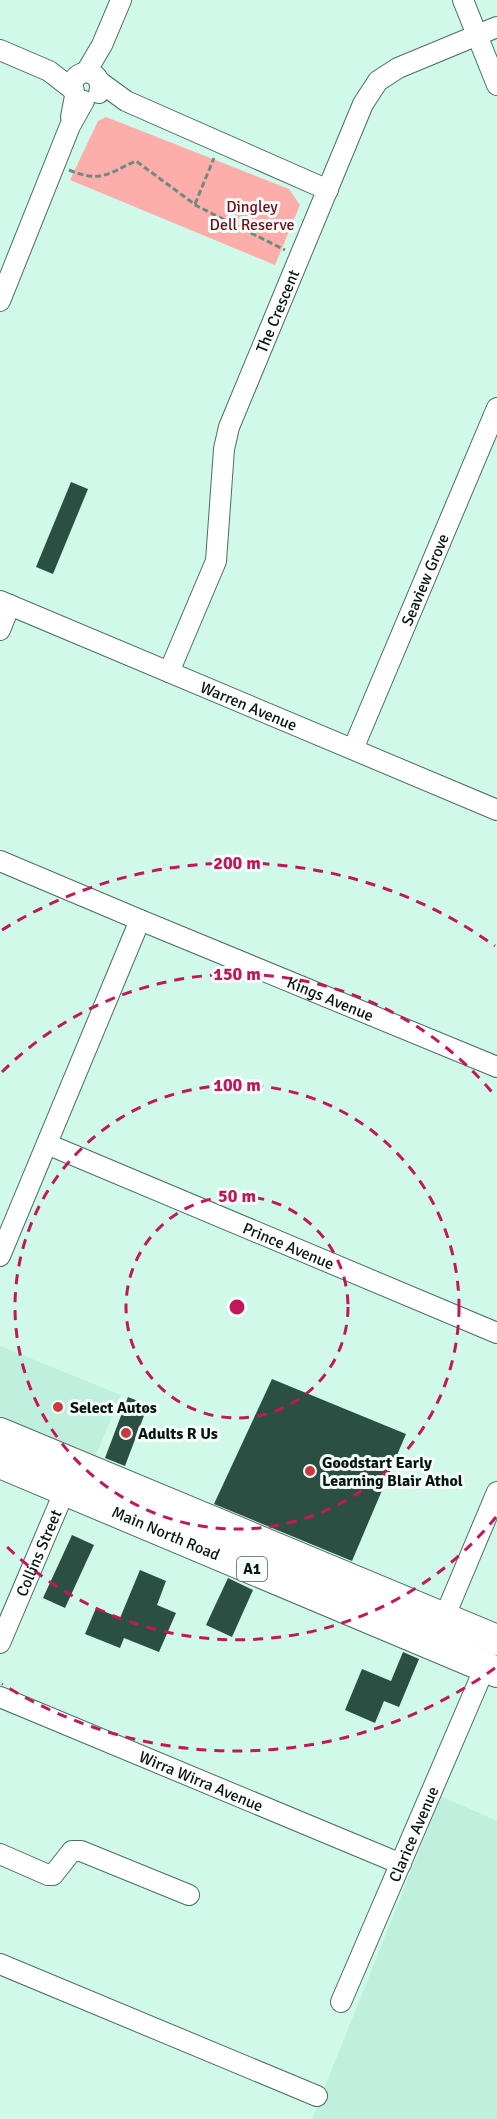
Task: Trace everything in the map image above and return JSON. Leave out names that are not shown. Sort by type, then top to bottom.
[{"type":"highway","name":"Main North Road","points":[[0,1433],[70,1477],[494,1655]]},
{"type":"highway","name":"Main North Road","points":[[0,1463],[70,1477],[444,1618],[494,1655]]},
{"type":"street","points":[[0,302],[121,0]]},
{"type":"street","points":[[463,0],[497,85]]},
{"type":"street","name":"The Crescent","points":[[169,672],[216,561],[224,449],[229,427],[363,104],[378,81],[398,68],[497,27]]},
{"type":"street","points":[[0,50],[126,101],[328,190]]},
{"type":"street","name":"Seaview Grove","points":[[353,750],[497,408]]},
{"type":"street","points":[[0,630],[5,603]]},
{"type":"street","name":"Warren Avenue","points":[[5,603],[497,810]]},
{"type":"street","name":"Kings Avenue","points":[[0,861],[497,1067]]},
{"type":"street","points":[[0,1256],[140,920]]},
{"type":"street","name":"Prince Avenue","points":[[47,1144],[497,1333]]},
{"type":"street","name":"Collins Street","points":[[0,1643],[70,1477]]},
{"type":"street","points":[[444,1618],[497,1492]]},
{"type":"street","name":"Clarice Avenue","points":[[341,2002],[494,1655]]},
{"type":"street","name":"Wirra Wirra Avenue","points":[[0,1697],[401,1864]]},
{"type":"street","points":[[0,1854],[48,1875],[53,1875],[72,1851],[81,1851],[189,1895]]},
{"type":"street","points":[[0,1964],[317,2096]]},
{"type":"path","points":[[195,204],[220,142]]},
{"type":"path","points":[[55,165],[90,178],[98,177],[136,161],[195,204],[299,258]]},
{"type":"shaded area","name":"Select Autos","points":[[0,1346],[121,1395],[95,1457],[0,1419]]},
{"type":"shaded area","points":[[441,1796],[497,1821],[497,2119],[312,2119]]},
{"type":"green space","name":"Dingley Dell Reserve","points":[[106,117],[289,189],[300,205],[275,265],[70,180],[98,121]]},
{"type":"building","points":[[71,482],[88,489],[53,574],[36,567]]},
{"type":"building","name":"Goodstart Early Learning Blair Athol","points":[[272,1379],[406,1434],[352,1561],[214,1504]]},
{"type":"building","name":"Adults R Us","points":[[128,1397],[148,1405],[125,1466],[105,1458]]},
{"type":"building","points":[[72,1535],[94,1545],[65,1608],[43,1598]]},
{"type":"building","points":[[140,1570],[166,1581],[157,1605],[176,1613],[159,1652],[124,1638],[120,1648],[85,1634],[96,1608],[120,1618]]},
{"type":"building","points":[[228,1578],[253,1590],[232,1637],[206,1625]]},
{"type":"building","points":[[403,1652],[419,1659],[399,1707],[384,1701],[375,1723],[345,1710],[362,1669],[391,1681]]},
{"type":"place","name":"Select Autos","points":[[58,1407]]},
{"type":"place","name":"Adults R Us","points":[[126,1433]]},
{"type":"place","name":"Goodstart Early Learning Blair Athol","points":[[310,1471]]}]
